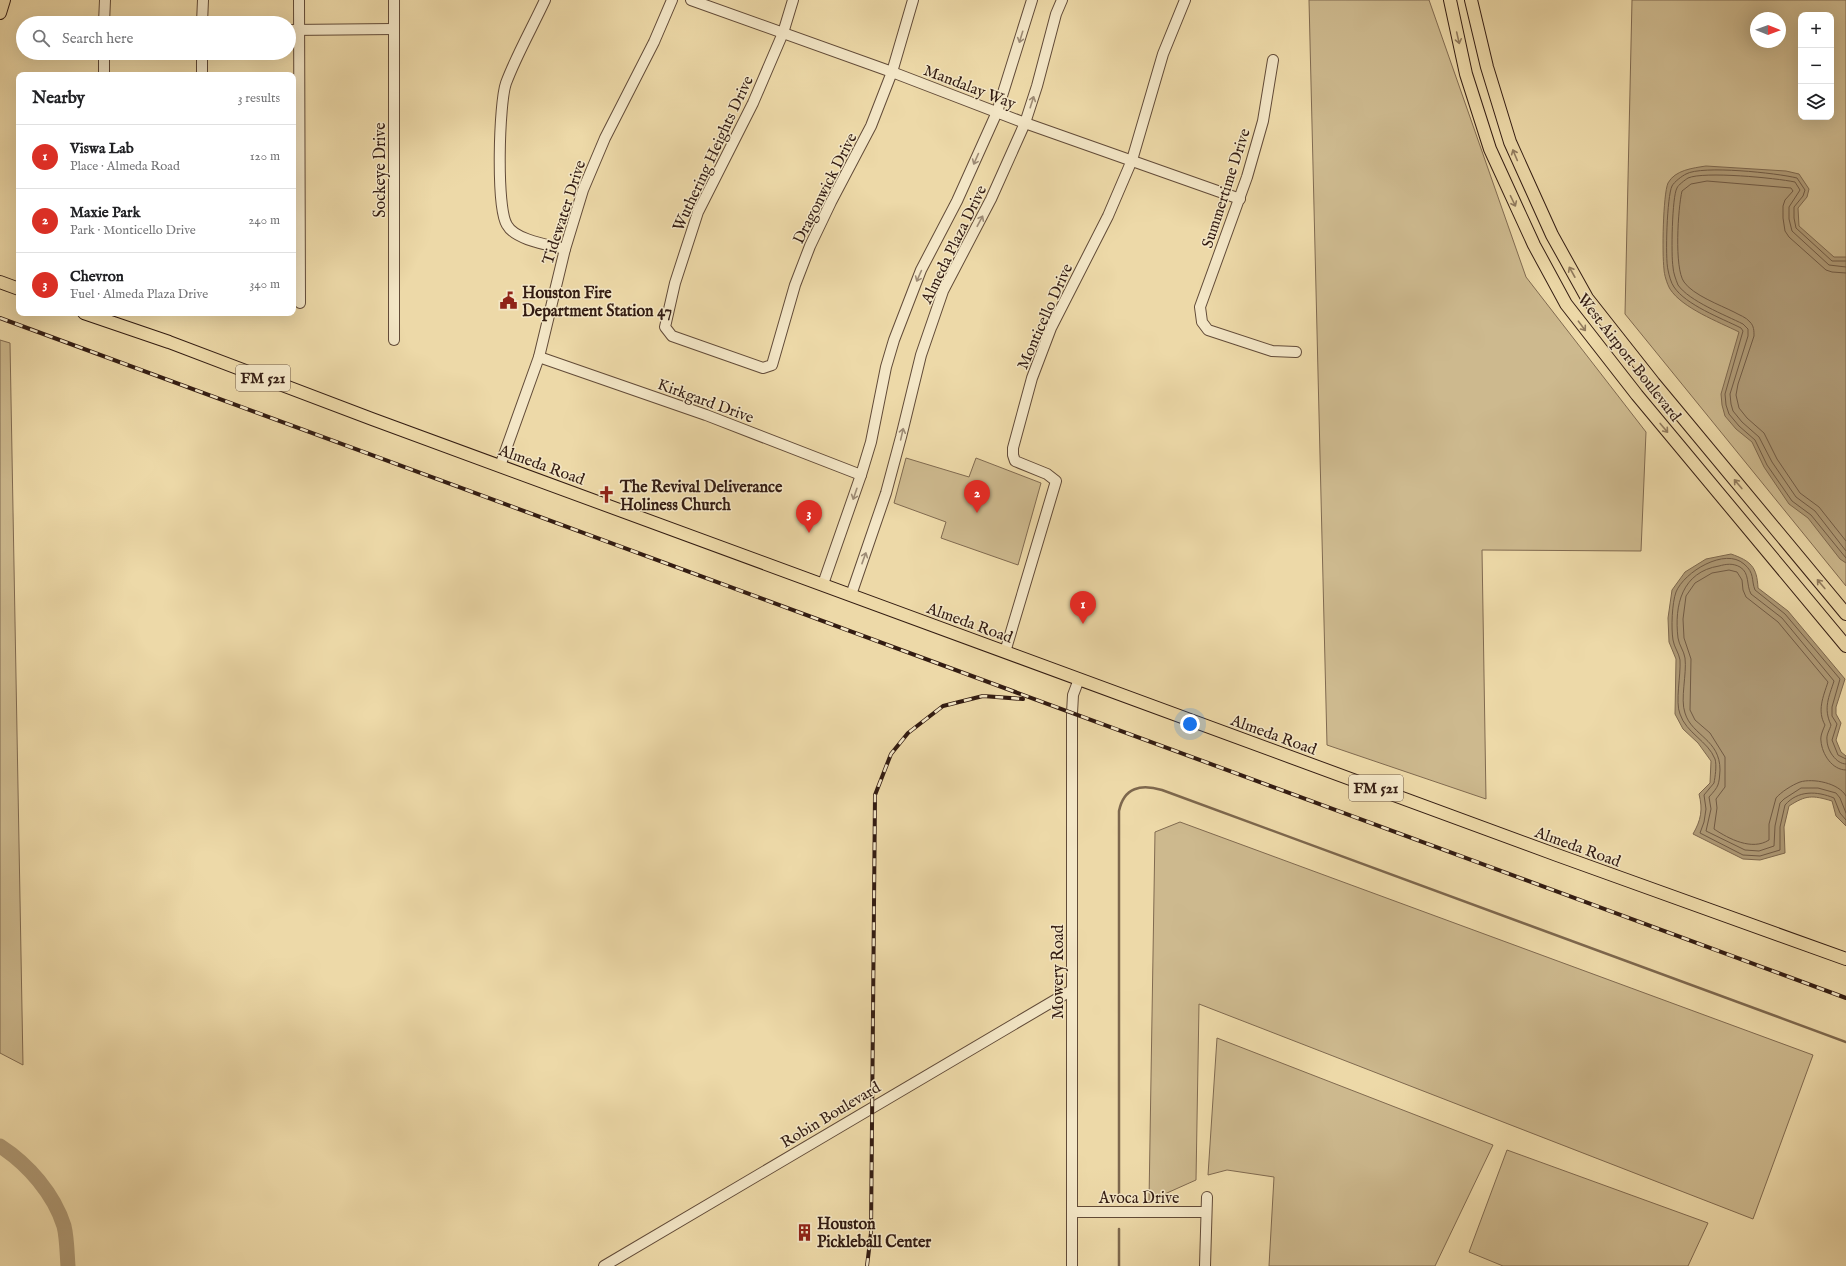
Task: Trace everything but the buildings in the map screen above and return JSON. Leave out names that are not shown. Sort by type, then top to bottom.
[{"type":"main road","points":[[0,13],[4,0]]},
{"type":"main road","name":"West Airport Boulevard","points":[[1450,0],[1466,74],[1490,149],[1534,245],[1566,304],[1637,395],[1846,646]]},
{"type":"main road","name":"West Airport Boulevard","points":[[1471,0],[1487,67],[1510,142],[1552,235],[1587,298],[1654,383],[1846,614]]},
{"type":"main road","points":[[1466,74],[1487,67]]},
{"type":"main road","points":[[1534,245],[1552,235]]},
{"type":"main road","points":[[0,282],[16,288]]},
{"type":"main road","name":"Almeda Road","points":[[93,316],[169,342],[500,466],[1557,855],[1846,959]]},
{"type":"main road","points":[[1637,395],[1654,383]]},
{"type":"main road","points":[[1742,520],[1758,509]]},
{"type":"street","points":[[104,16],[105,0]]},
{"type":"street","points":[[202,16],[203,0]]},
{"type":"street","points":[[296,18],[299,0]]},
{"type":"street","name":"Sockeye Drive","points":[[394,0],[394,340]]},
{"type":"street","points":[[545,0],[506,84],[502,114],[502,210],[507,225],[518,235],[565,249]]},
{"type":"street","name":"Tidewater Drive","points":[[500,466],[539,358],[565,249],[583,190],[605,138],[654,42],[672,0]]},
{"type":"street","name":"Mandalay Way","points":[[691,0],[892,72],[1025,123],[1240,199]]},
{"type":"street","name":"Wuthering Heights Drive","points":[[746,362],[672,336],[665,327],[665,320],[675,283],[698,212],[753,103],[783,33],[793,0]]},
{"type":"street","name":"Dragonwick Drive","points":[[746,362],[763,368],[772,365],[795,285],[810,246],[831,202],[871,126],[892,72],[913,0]]},
{"type":"street","name":"Almeda Plaza Drive","points":[[823,584],[871,442],[886,367],[911,293],[921,270],[957,201],[997,112],[1032,0]]},
{"type":"street","name":"Almeda Plaza Drive","points":[[851,595],[886,493],[921,355],[943,291],[991,199],[1025,123],[1037,86],[1056,14],[1062,0]]},
{"type":"street","name":"Monticello Drive","points":[[1005,652],[1056,481],[1047,474],[1015,461],[1013,448],[1019,422],[1032,378],[1051,328],[1108,216],[1132,160],[1163,54],[1185,0]]},
{"type":"street","points":[[296,30],[394,29]]},
{"type":"street","points":[[104,60],[104,72]]},
{"type":"street","points":[[202,60],[202,72]]},
{"type":"street","points":[[295,60],[295,72]]},
{"type":"street","name":"Summertime Drive","points":[[1272,60],[1263,121],[1240,199],[1200,307],[1202,322],[1208,330],[1272,351],[1296,352]]},
{"type":"street","points":[[296,121],[300,303]]},
{"type":"street","name":"Kirkgard Drive","points":[[539,358],[706,415],[861,475]]},
{"type":"street","name":"Mowery Road","points":[[1072,1266],[1072,713],[1073,695],[1079,679]]},
{"type":"street","name":"Robin Boulevard","points":[[604,1266],[1072,990]]},
{"type":"street","points":[[1205,1266],[1207,1196]]},
{"type":"street","name":"Avoca Drive","points":[[1072,1212],[1206,1212]]},
{"type":"shaded area","points":[[1309,0],[1429,0],[1526,277],[1646,432],[1641,551],[1482,550],[1486,799],[1327,745]]},
{"type":"shaded area","points":[[1632,0],[1846,0],[1846,586],[1625,314]]},
{"type":"shaded area","points":[[0,340],[10,343],[23,1065],[0,1053]]},
{"type":"shaded area","points":[[906,458],[969,477],[976,458],[1041,483],[1018,565],[941,538],[946,522],[894,503]]},
{"type":"shaded area","points":[[1180,822],[1813,1055],[1753,1219],[1199,1004],[1196,1180],[1149,1201],[1155,832]]},
{"type":"shaded area","points":[[1217,1038],[1493,1145],[1435,1266],[1269,1266],[1274,1177],[1227,1170],[1208,1175]]},
{"type":"shaded area","points":[[1507,1150],[1708,1223],[1688,1266],[1503,1266],[1469,1252]]},
{"type":"water","points":[[1706,166],[1786,171],[1799,174],[1809,189],[1807,197],[1798,208],[1799,226],[1834,257],[1846,257],[1846,563],[1840,559],[1808,518],[1789,504],[1764,467],[1752,442],[1736,429],[1725,416],[1721,394],[1739,332],[1702,314],[1683,302],[1670,289],[1667,282],[1663,261],[1663,238],[1665,199],[1668,183],[1680,172]]},
{"type":"water","points":[[1731,554],[1744,559],[1752,566],[1756,575],[1758,588],[1788,611],[1845,679],[1836,707],[1836,714],[1841,723],[1836,740],[1841,752],[1846,756],[1846,826],[1836,816],[1832,801],[1814,797],[1805,798],[1789,806],[1784,827],[1785,853],[1760,860],[1743,859],[1693,834],[1698,824],[1700,815],[1701,805],[1699,794],[1710,783],[1711,761],[1698,743],[1683,729],[1675,714],[1676,659],[1669,642],[1668,618],[1672,590],[1685,572],[1706,559]]},
{"type":"waterway","points":[[1119,1197],[1119,811],[1121,803],[1125,797],[1134,789],[1147,787],[1162,790],[1846,1042]]},
{"type":"waterway","points":[[0,1146],[30,1171],[47,1191],[54,1203],[64,1226],[68,1266]]},
{"type":"waterway","points":[[1119,1229],[1119,1266]]},
{"type":"railway","points":[[0,318],[1846,998]]},
{"type":"railway","points":[[867,1266],[871,1233],[875,795],[891,754],[908,733],[943,706],[983,696],[1023,699]]},
{"type":"place","name":"Houston Fire Department Station 47","points":[[509,301]]},
{"type":"place","name":"The Revival Deliverance Holiness Church","points":[[607,495]]},
{"type":"place","name":"Maxie Park","points":[[977,513]]},
{"type":"place","name":"Chevron","points":[[809,533]]},
{"type":"place","name":"Viswa Lab","points":[[1083,624]]},
{"type":"place","name":"Houston Pickleball Center","points":[[804,1232]]}]
